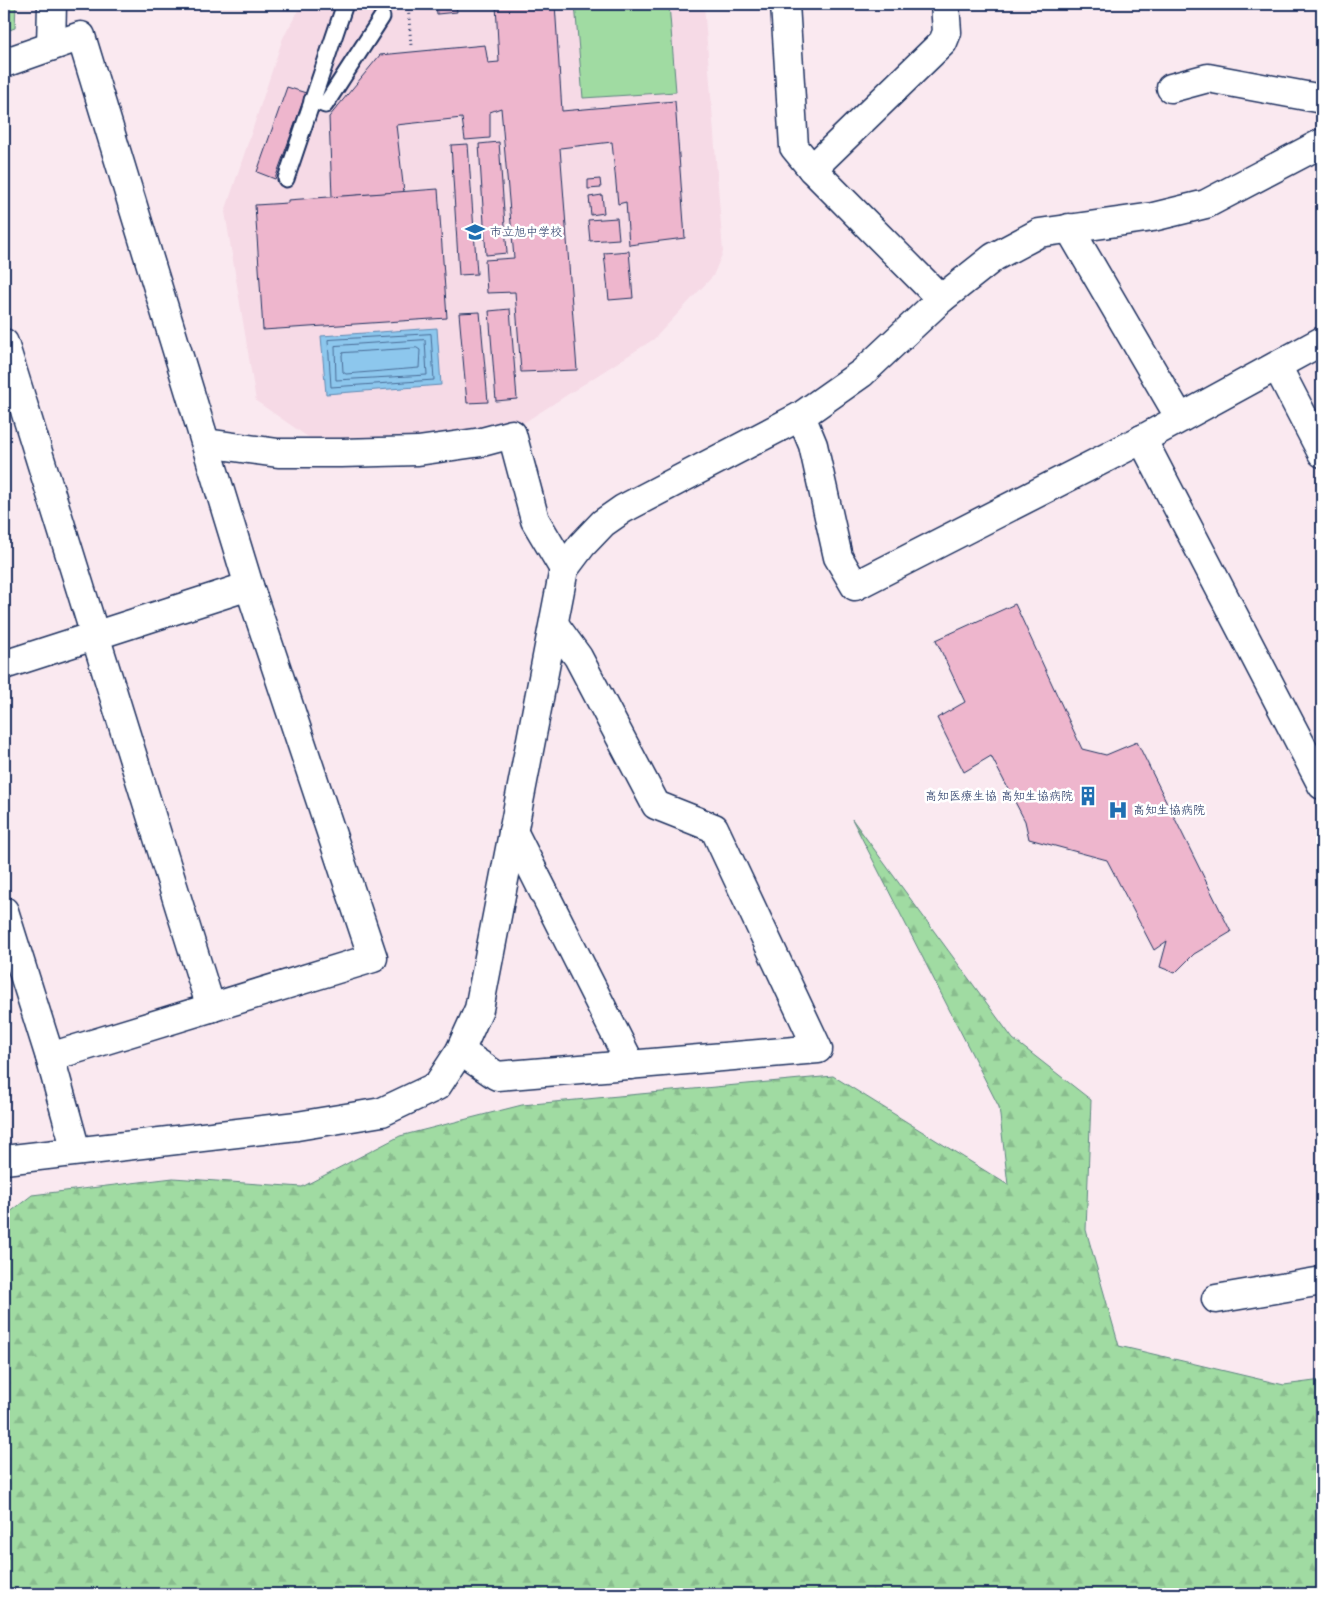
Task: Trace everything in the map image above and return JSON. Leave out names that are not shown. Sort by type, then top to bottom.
[{"type":"street","points":[[51,46],[52,4]]},
{"type":"street","points":[[784,4],[794,147],[812,169],[941,299]]},
{"type":"street","points":[[812,169],[944,42],[947,32],[945,4]]},
{"type":"street","points":[[4,63],[81,36],[249,586],[373,958],[50,1057]]},
{"type":"street","points":[[1171,88],[1208,78],[1322,99]]},
{"type":"street","points":[[4,1160],[297,1126],[382,1112],[437,1086],[460,1051],[479,1009],[554,624],[558,591],[564,569],[587,539],[603,523],[623,509],[801,416],[862,373],[941,299],[994,257],[1039,233],[1190,210],[1206,204],[1322,143]]},
{"type":"street","points":[[1069,228],[1180,418]]},
{"type":"street","points":[[801,416],[813,445],[838,557],[855,586],[1142,439],[1322,341]]},
{"type":"street","points":[[4,343],[211,1008]]},
{"type":"street","points":[[1277,366],[1322,453]]},
{"type":"street","points":[[206,443],[278,453],[389,452],[418,451],[482,442],[512,434],[535,520],[564,569]]},
{"type":"street","points":[[1142,439],[1322,785]]},
{"type":"street","points":[[4,665],[249,586]]},
{"type":"street","points":[[460,1051],[498,1076],[818,1050],[714,828],[656,805],[578,657],[554,624]]},
{"type":"street","points":[[513,831],[631,1065]]},
{"type":"street","points":[[4,911],[50,1057],[76,1151]]},
{"type":"street","points":[[1216,1299],[1322,1281]]},
{"type":"lane","points":[[286,179],[345,4]]},
{"type":"lane","points":[[312,100],[325,105],[382,17]]},
{"type":"path","points":[[408,4],[411,46]]},
{"type":"shaded area","name":"市立旭中学校","points":[[302,4],[704,4],[723,252],[713,276],[654,339],[525,422],[435,437],[321,446],[256,401],[225,212],[283,38]]},
{"type":"green space","points":[[4,4],[16,4],[15,28],[4,32]]},
{"type":"green space","points":[[575,4],[669,4],[676,92],[583,98]]},
{"type":"green space","points":[[852,819],[1013,1039],[1091,1100],[1086,1230],[1119,1346],[1284,1385],[1322,1380],[1322,1594],[4,1594],[4,1217],[32,1195],[173,1178],[302,1187],[400,1136],[522,1105],[833,1076],[1008,1185],[999,1107]]},
{"type":"water","points":[[437,328],[441,385],[326,394],[321,336]]},
{"type":"building","points":[[436,4],[456,4],[457,12],[437,14]]},
{"type":"building","points":[[496,4],[555,4],[562,111],[675,101],[685,238],[629,245],[626,202],[618,204],[612,142],[560,148],[577,370],[521,372],[515,292],[487,293],[485,260],[514,258],[501,108],[490,112],[490,138],[465,140],[462,118],[396,125],[404,192],[332,197],[329,117],[380,55],[485,45],[488,63],[499,62]]},
{"type":"building","points":[[287,87],[306,93],[275,179],[257,172]]},
{"type":"building","points":[[499,142],[507,253],[486,255],[479,144]]},
{"type":"building","points":[[468,144],[477,274],[459,275],[451,145]]},
{"type":"building","points":[[600,179],[601,188],[588,189],[588,180]]},
{"type":"building","points":[[438,189],[447,318],[263,330],[255,205],[288,203],[288,200]]},
{"type":"building","points":[[602,195],[604,213],[591,215],[589,197]]},
{"type":"building","points":[[617,218],[619,239],[590,241],[588,220]]},
{"type":"building","points":[[629,251],[633,298],[609,300],[604,253]]},
{"type":"building","points":[[510,309],[517,399],[496,401],[489,311]]},
{"type":"building","points":[[480,312],[488,402],[467,403],[459,313]]},
{"type":"building","name":"高知医療生協 高知生協病院","points":[[1015,604],[1082,749],[1106,755],[1137,742],[1231,932],[1194,954],[1175,973],[1160,967],[1167,941],[1154,950],[1107,860],[1029,839],[1025,821],[991,756],[964,772],[937,718],[965,702],[936,640]]},
{"type":"place","name":"市立旭中学校","points":[[475,232]]},
{"type":"place","name":"高知医療生協 高知生協病院","points":[[1088,796]]},
{"type":"place","name":"高知生協病院","points":[[1118,810]]}]
